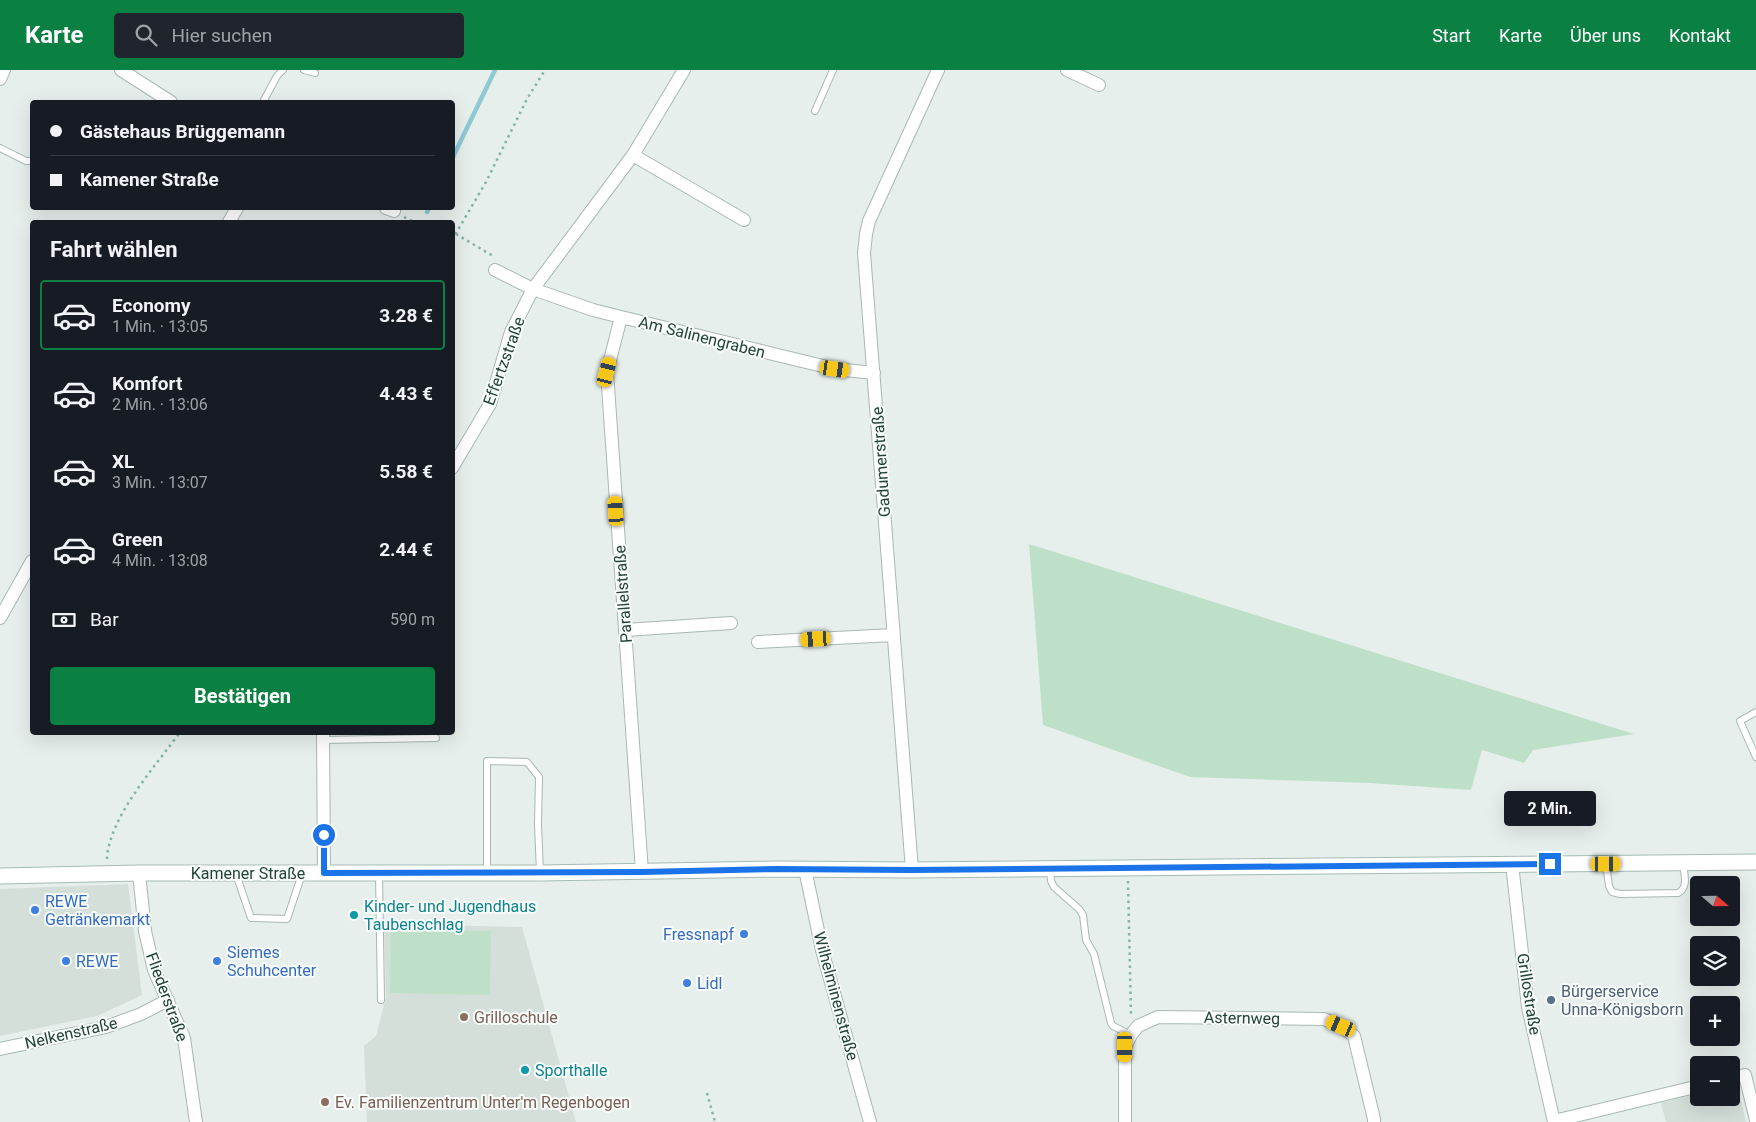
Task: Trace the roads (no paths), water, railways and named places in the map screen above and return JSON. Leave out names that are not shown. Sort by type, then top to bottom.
[{"type":"main road","name":"Kamener Straße","points":[[0,876],[106,873],[540,873],[805,869],[912,870],[1756,862]]},
{"type":"street","points":[[0,79],[4,70]]},
{"type":"street","points":[[121,70],[169,100]]},
{"type":"street","name":"Effertzstraße","points":[[455,463],[490,404],[511,332],[533,289],[633,155],[684,70]]},
{"type":"street","name":"Gadumerstraße","points":[[912,870],[864,252],[869,221],[938,70]]},
{"type":"street","points":[[1067,70],[1099,85]]},
{"type":"street","points":[[633,155],[744,220]]},
{"type":"street","points":[[495,270],[533,289]]},
{"type":"street","name":"Am Salinengraben","points":[[533,289],[592,310],[835,369],[874,373]]},
{"type":"street","name":"Parallelstraße","points":[[621,317],[607,372],[642,872]]},
{"type":"street","points":[[0,618],[30,565]]},
{"type":"street","points":[[625,630],[731,623]]},
{"type":"street","points":[[758,642],[894,636]]},
{"type":"street","points":[[323,736],[324,873]]},
{"type":"street","name":"Grillostraße","points":[[1512,864],[1528,1007],[1554,1122]]},
{"type":"street","name":"Wilhelminenstraße","points":[[805,869],[822,950],[870,1122]]},
{"type":"street","name":"Fliederstraße","points":[[139,873],[145,931],[154,970],[184,1038],[196,1122]]},
{"type":"street","name":"Nelkenstraße","points":[[0,1049],[106,1027],[141,1014],[168,1000]]},
{"type":"street","name":"Asternweg","points":[[1134,1030],[1158,1017],[1324,1019],[1341,1026],[1354,1036],[1374,1122]]},
{"type":"street","points":[[1125,1122],[1125,1047],[1134,1030]]},
{"type":"street","points":[[1740,1076],[1745,1075],[1756,1120]]},
{"type":"street","points":[[1554,1122],[1690,1088]]},
{"type":"lane","points":[[264,100],[277,76],[283,70]]},
{"type":"lane","points":[[304,70],[315,73]]},
{"type":"lane","points":[[815,111],[833,70]]},
{"type":"lane","points":[[0,148],[26,161],[30,161]]},
{"type":"lane","points":[[1756,712],[1740,721],[1756,757]]},
{"type":"lane","points":[[323,736],[436,738]]},
{"type":"lane","points":[[486,872],[487,761],[526,762],[539,777],[540,873]]},
{"type":"lane","points":[[1606,864],[1612,892],[1620,894],[1678,893],[1685,887],[1683,863]]},
{"type":"lane","points":[[1050,868],[1051,881],[1054,886],[1083,915],[1086,940],[1094,954],[1111,1023],[1113,1026],[1134,1030]]},
{"type":"lane","points":[[236,873],[251,918],[287,920],[302,873]]},
{"type":"lane","points":[[378,873],[380,1000]]},
{"type":"waterway","points":[[455,153],[495,70]]},
{"type":"place","name":"REWE Getränkemarkt","points":[[35,910]]},
{"type":"place","name":"Kinder- und Jugendhaus Taubenschlag","points":[[354,915]]},
{"type":"place","name":"Fressnapf","points":[[744,934]]},
{"type":"place","name":"REWE","points":[[66,961]]},
{"type":"place","name":"Siemes Schuhcenter","points":[[217,961]]},
{"type":"place","name":"Lidl","points":[[687,983]]},
{"type":"place","name":"Bürgerservice Unna-Königsborn","points":[[1551,1000]]},
{"type":"place","name":"Grilloschule","points":[[464,1017]]},
{"type":"place","name":"Sporthalle","points":[[525,1070]]},
{"type":"place","name":"Ev. Familienzentrum Unter'm Regenbogen","points":[[325,1102]]}]
